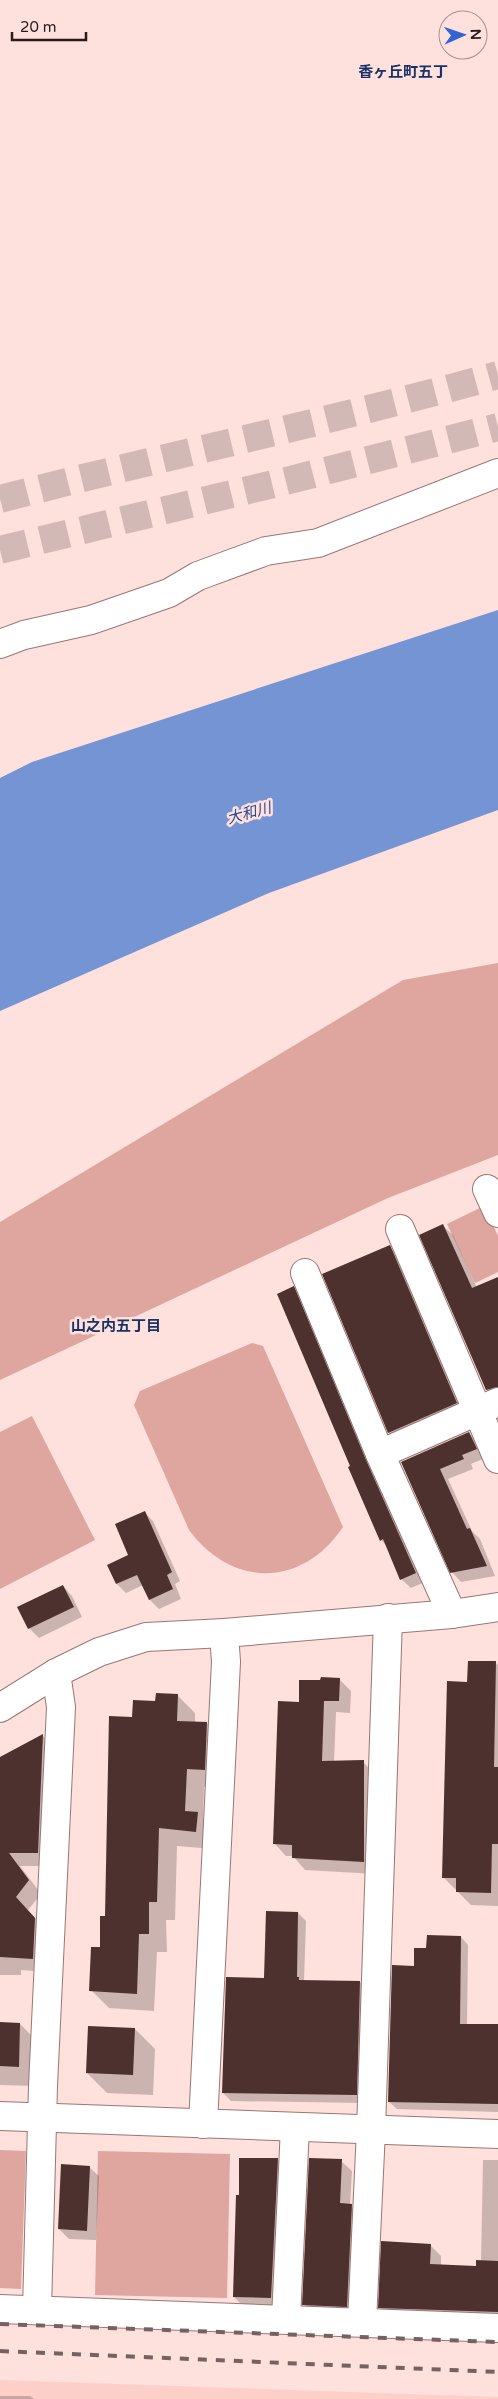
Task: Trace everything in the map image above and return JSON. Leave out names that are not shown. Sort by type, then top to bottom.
[{"type":"street","points":[[0,644],[24,635],[91,620],[169,593],[198,576],[266,551],[318,543],[498,473]]},
{"type":"street","points":[[487,1188],[498,1213]]},
{"type":"street","points":[[400,1229],[488,1406],[498,1459]]},
{"type":"street","points":[[305,1273],[380,1454],[452,1614]]},
{"type":"street","points":[[380,1454],[488,1406]]},
{"type":"street","points":[[0,1708],[56,1673],[99,1652],[146,1637],[224,1633],[452,1614],[498,1607]]},
{"type":"street","points":[[362,2322],[372,2130],[388,1618]]},
{"type":"street","points":[[202,2124],[226,1662],[224,1633]]},
{"type":"street","points":[[37,2310],[43,2118],[61,1706],[56,1673]]},
{"type":"street","points":[[0,2116],[498,2134]]},
{"type":"street","points":[[286,2319],[295,2127]]},
{"type":"street","points":[[0,2309],[498,2328]]},
{"type":"shaded area","points":[[498,963],[498,1155],[388,1198],[0,1380],[0,1222],[403,980]]},
{"type":"shaded area","points":[[484,1206],[498,1236],[498,1272],[475,1283],[447,1224]]},
{"type":"shaded area","points":[[252,1343],[263,1346],[343,1527],[326,1547],[308,1561],[288,1570],[267,1573],[246,1571],[225,1563],[206,1549],[189,1530],[134,1405],[140,1391]]},
{"type":"shaded area","points":[[32,1416],[95,1540],[0,1589],[0,1432]]},
{"type":"shaded area","points":[[0,2150],[26,2151],[21,2289],[0,2288]]},
{"type":"shaded area","points":[[98,2151],[230,2154],[227,2298],[95,2295]]},
{"type":"shaded area","points":[[0,2380],[498,2397],[498,2399],[0,2399]]},
{"type":"water","name":"大和川","points":[[498,610],[498,810],[269,893],[0,1011],[0,778],[32,762]]},
{"type":"building","points":[[443,1224],[472,1288],[498,1277],[498,1387],[486,1390],[419,1235]]},
{"type":"building","points":[[390,1245],[457,1403],[388,1433],[322,1274]]},
{"type":"building","points":[[294,1286],[366,1460],[416,1573],[400,1580],[383,1539],[380,1541],[348,1467],[350,1466],[277,1294]]},
{"type":"building","points":[[469,1432],[477,1449],[462,1455],[464,1459],[440,1469],[467,1529],[470,1528],[487,1566],[450,1573],[401,1462]]},
{"type":"building","points":[[145,1511],[172,1572],[167,1575],[173,1589],[149,1600],[137,1575],[116,1584],[107,1565],[128,1555],[115,1524]]},
{"type":"building","points":[[63,1585],[74,1607],[28,1629],[17,1607]]},
{"type":"building","points":[[468,1661],[496,1661],[494,1767],[498,1767],[498,1844],[492,1844],[491,1893],[456,1892],[456,1878],[442,1878],[447,1681],[467,1682]]},
{"type":"building","points":[[321,1677],[340,1678],[339,1701],[324,1701],[322,1761],[364,1760],[364,1862],[292,1858],[292,1845],[273,1844],[278,1701],[299,1702],[299,1680],[320,1680]]},
{"type":"building","points":[[156,1693],[178,1694],[177,1721],[207,1722],[205,1770],[187,1769],[185,1811],[198,1812],[196,1832],[159,1828],[157,1902],[149,1902],[149,1934],[139,1934],[137,1994],[89,1991],[91,1947],[100,1947],[100,1916],[105,1916],[109,1716],[132,1717],[133,1700],[155,1701]]},
{"type":"building","points":[[43,1734],[38,1853],[9,1853],[29,1880],[16,1897],[35,1918],[33,1959],[0,1957],[0,1757]]},
{"type":"building","points":[[266,1911],[298,1912],[297,1977],[299,1977],[299,1980],[360,1981],[357,2095],[222,2093],[226,1977],[264,1978]]},
{"type":"building","points":[[427,1935],[461,1936],[460,2024],[498,2024],[498,2104],[388,2102],[392,1965],[414,1966],[414,1948],[426,1948]]},
{"type":"building","points":[[0,2022],[20,2023],[19,2067],[0,2066]]},
{"type":"building","points":[[88,2026],[135,2028],[133,2075],[86,2073]]},
{"type":"building","points":[[239,2158],[278,2158],[271,2298],[233,2297],[236,2195],[239,2195]]},
{"type":"building","points":[[309,2158],[342,2159],[340,2203],[352,2204],[347,2307],[302,2305]]},
{"type":"building","points":[[61,2164],[90,2166],[87,2231],[58,2229]]},
{"type":"building","points":[[381,2241],[431,2244],[430,2264],[476,2266],[476,2260],[498,2261],[498,2312],[378,2308]]},
{"type":"tunnel","points":[[0,499],[374,408],[498,375]]},
{"type":"tunnel","points":[[0,550],[290,480],[498,427]]},
{"type":"railway","points":[[0,2324],[498,2342]]},
{"type":"railway","points":[[0,2351],[498,2372]]},
{"type":"district","name":"香ヶ丘町五丁","points":[[403,72]]},
{"type":"district","name":"山之内五丁目","points":[[116,1326]]}]
